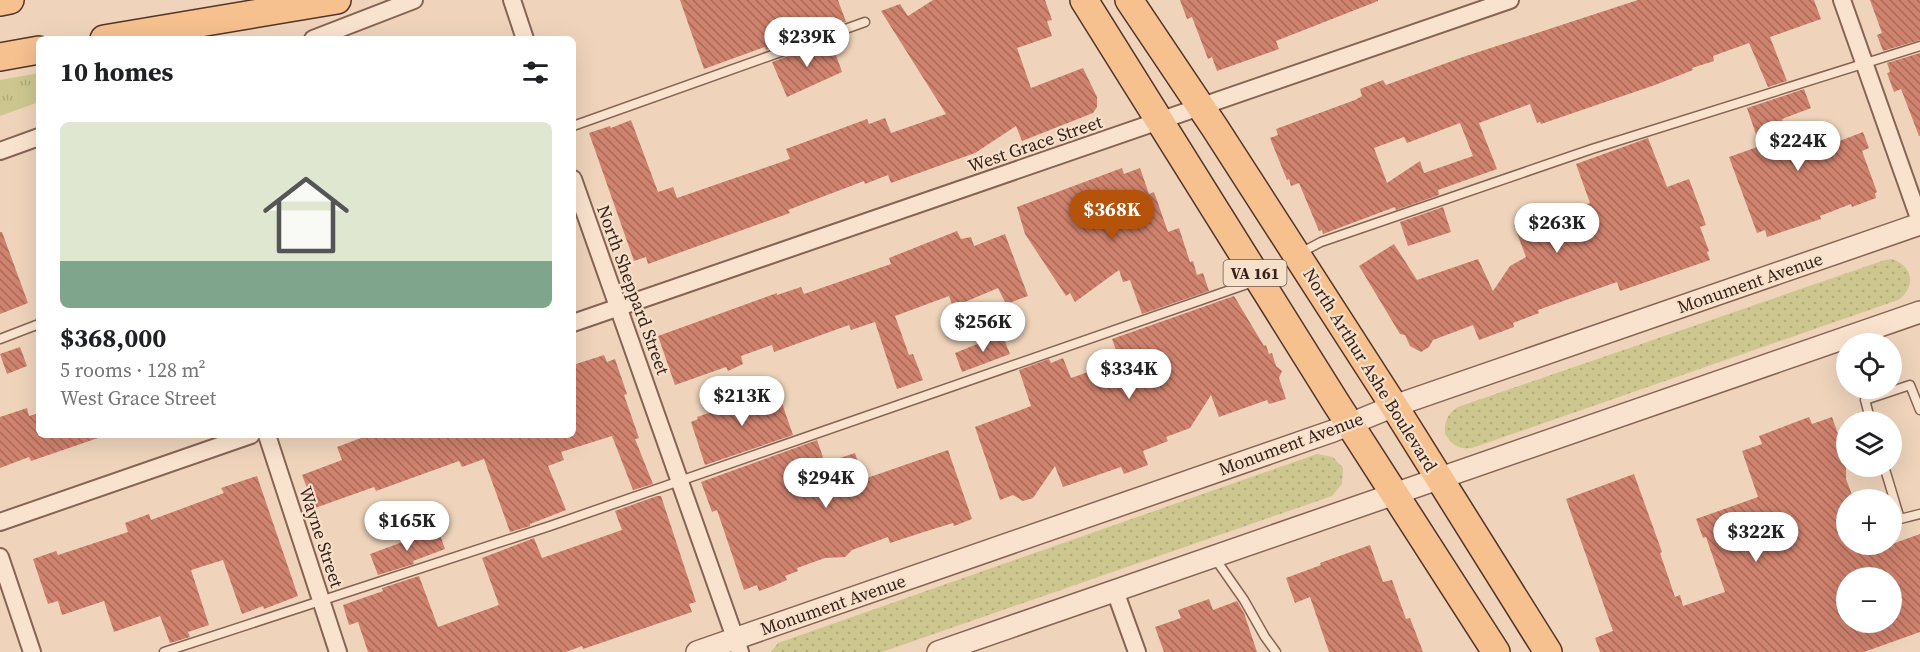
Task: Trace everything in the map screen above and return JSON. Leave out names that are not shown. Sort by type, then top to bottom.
[{"type":"main road","points":[[0,2],[10,0]]},
{"type":"main road","points":[[137,36],[338,0]]},
{"type":"main road","name":"VA 161","points":[[1084,0],[1496,652]]},
{"type":"main road","name":"North Arthur Ashe Boulevard","points":[[1129,0],[1202,106],[1548,652]]},
{"type":"main road","points":[[0,57],[36,51]]},
{"type":"street","points":[[321,36],[414,0]]},
{"type":"street","points":[[512,0],[524,36]]},
{"type":"street","name":"West Grace Street","points":[[576,322],[1510,0]]},
{"type":"street","points":[[1842,0],[1920,223]]},
{"type":"street","points":[[0,151],[36,138]]},
{"type":"street","name":"North Sheppard Street","points":[[576,188],[738,645]]},
{"type":"street","name":"Monument Avenue","points":[[697,652],[738,645],[1350,424],[1394,406],[1920,223]]},
{"type":"street","points":[[938,652],[1920,312]]},
{"type":"street","points":[[0,522],[242,438]]},
{"type":"street","name":"Wayne Street","points":[[268,438],[338,652]]},
{"type":"street","points":[[0,557],[32,652]]},
{"type":"street","points":[[1115,591],[1137,652]]},
{"type":"lane","points":[[576,125],[865,22]]},
{"type":"lane","points":[[1297,255],[1321,242],[1592,149],[1920,46]]},
{"type":"lane","points":[[164,652],[550,526],[1259,280]]},
{"type":"lane","points":[[0,339],[36,325]]},
{"type":"lane","points":[[1868,411],[1865,400],[1910,385],[1920,410]]},
{"type":"lane","points":[[1887,477],[1900,519],[1920,514]]},
{"type":"lane","points":[[1213,557],[1244,600],[1276,652]]},
{"type":"green space","points":[[36,74],[36,103],[0,116],[0,80]]},
{"type":"green space","points":[[1892,259],[1905,267],[1910,278],[1908,290],[1898,300],[1472,448],[1456,446],[1445,434],[1447,419],[1458,407]]},
{"type":"green space","points":[[1317,454],[1333,457],[1343,468],[1342,484],[1332,496],[882,652],[771,652],[778,643]]},
{"type":"building","points":[[680,0],[838,0],[846,22],[704,69]]},
{"type":"building","points":[[933,0],[1045,0],[1052,20],[1047,21],[1052,36],[1017,48],[1031,88],[1083,68],[1097,97],[1097,107],[1093,113],[1022,141],[1016,126],[975,153],[891,183],[888,175],[865,184],[864,181],[788,210],[790,213],[648,264],[646,257],[634,261],[589,133],[631,120],[658,192],[673,187],[677,198],[790,159],[786,149],[867,119],[869,124],[885,118],[891,133],[946,114],[881,11],[900,4],[908,16]]},
{"type":"building","points":[[1180,0],[1378,1],[1276,41],[1279,49],[1217,71],[1212,57],[1208,59],[1192,17],[1187,19]]},
{"type":"building","points":[[1638,0],[1814,0],[1821,19],[1770,37],[1787,81],[1768,87],[1749,43],[1713,56],[1714,61],[1692,68],[1693,70],[1655,85],[1541,124],[1537,123],[1530,104],[1479,123],[1497,169],[1438,190],[1439,195],[1396,210],[1395,207],[1323,234],[1322,230],[1319,231],[1299,183],[1291,186],[1289,179],[1287,180],[1270,138],[1278,135],[1276,129],[1355,100],[1362,96],[1360,89],[1383,80],[1386,85],[1463,57]],"holes":[[[1460,123],[1473,156],[1424,173],[1420,161],[1387,183],[1374,148],[1404,137],[1407,143]]]},
{"type":"building","points":[[1870,0],[1920,0],[1920,40],[1883,51],[1877,35],[1882,33]]},
{"type":"building","points":[[831,41],[842,72],[787,97],[772,62]]},
{"type":"building","points":[[1920,53],[1919,136],[1901,89],[1894,92],[1887,73],[1890,72],[1887,63]]},
{"type":"building","points":[[1804,89],[1811,108],[1782,119],[1793,151],[1798,149],[1799,153],[1817,146],[1821,148],[1863,132],[1869,148],[1862,151],[1877,192],[1875,193],[1876,198],[1852,207],[1851,204],[1820,216],[1821,219],[1767,237],[1765,230],[1757,233],[1729,157],[1760,146],[1747,108]]},
{"type":"building","points":[[1648,138],[1667,187],[1689,179],[1706,225],[1700,227],[1710,260],[1620,291],[1617,282],[1538,310],[1539,313],[1513,323],[1514,327],[1479,340],[1473,325],[1433,340],[1429,347],[1421,352],[1410,346],[1405,335],[1400,334],[1359,266],[1394,244],[1417,280],[1478,259],[1493,291],[1510,266],[1526,257],[1514,225],[1533,218],[1534,222],[1590,203],[1576,164]]},
{"type":"building","points":[[1122,168],[1124,174],[1140,168],[1149,194],[1154,192],[1168,232],[1179,228],[1190,262],[1193,261],[1197,275],[1203,273],[1209,291],[1142,314],[1130,280],[1123,282],[1119,270],[1075,302],[1070,293],[1066,296],[1025,234],[1017,207]]},
{"type":"building","points":[[1443,207],[1451,232],[1408,246],[1400,222]]},
{"type":"building","points":[[957,231],[961,239],[971,237],[974,246],[1005,234],[1028,296],[1006,304],[998,288],[953,307],[949,296],[895,316],[909,355],[913,354],[923,380],[897,389],[875,322],[851,330],[849,325],[774,352],[772,345],[741,356],[743,364],[728,371],[726,367],[675,385],[658,336],[777,293],[777,295],[801,287],[804,294],[891,264],[889,258]]},
{"type":"building","points":[[0,232],[2,232],[28,303],[0,314]]},
{"type":"building","points":[[1234,296],[1264,346],[1266,345],[1269,354],[1272,353],[1276,366],[1282,371],[1279,378],[1286,399],[1269,404],[1267,400],[1219,417],[1211,395],[1190,428],[1166,437],[1168,441],[1143,451],[1148,465],[1124,474],[1121,467],[1063,487],[1055,466],[1033,498],[1023,501],[1013,495],[1000,500],[975,427],[1031,406],[1019,370],[1049,359],[1051,363],[1063,358],[1071,378],[1120,361],[1112,339]]},
{"type":"building","points":[[1002,334],[1010,354],[962,372],[955,353]]},
{"type":"building","points":[[20,347],[27,366],[7,374],[0,354]]},
{"type":"building","points":[[604,355],[607,362],[615,359],[627,394],[624,395],[639,438],[635,439],[653,484],[633,490],[612,436],[561,452],[564,460],[548,466],[566,510],[510,532],[484,459],[462,467],[459,461],[376,491],[374,487],[315,508],[302,475],[342,460],[337,447],[361,438],[576,438],[576,364]]},
{"type":"building","points":[[777,389],[793,435],[705,465],[691,422],[698,419],[697,417]]},
{"type":"building","points":[[27,408],[29,416],[36,414],[36,438],[98,438],[31,461],[29,457],[0,468],[0,417]]},
{"type":"building","points":[[1809,417],[1812,424],[1832,417],[1836,428],[1836,477],[1846,477],[1850,489],[1836,489],[1836,555],[1902,555],[1902,540],[1920,534],[1920,632],[1864,652],[1600,652],[1595,638],[1613,631],[1566,499],[1634,474],[1662,552],[1660,553],[1675,597],[1680,595],[1683,606],[1725,592],[1706,537],[1703,538],[1696,519],[1758,497],[1742,451],[1762,444],[1759,436]]},
{"type":"building","points":[[817,440],[825,463],[855,453],[864,479],[948,450],[972,519],[890,543],[888,537],[852,550],[845,557],[825,558],[797,568],[798,571],[785,576],[787,580],[773,586],[759,591],[757,585],[744,590],[717,510],[712,512],[701,482]]},
{"type":"building","points":[[257,476],[298,596],[264,609],[263,606],[242,614],[223,560],[191,570],[209,625],[188,632],[190,637],[170,643],[160,616],[114,632],[104,601],[62,615],[58,601],[48,604],[33,559],[56,551],[58,555],[128,532],[125,523],[149,514],[151,520],[224,493],[221,488]]},
{"type":"building","points":[[661,496],[696,602],[689,604],[692,612],[583,649],[582,646],[566,652],[368,652],[358,622],[349,625],[343,605],[383,591],[382,588],[419,576],[438,627],[499,605],[482,558],[534,538],[542,558],[622,530],[615,511]]},
{"type":"building","points":[[438,529],[445,549],[413,561],[414,564],[378,575],[370,554]]},
{"type":"building","points":[[1370,545],[1383,582],[1392,580],[1406,619],[1410,618],[1423,652],[1329,652],[1310,597],[1295,603],[1286,578]]},
{"type":"building","points":[[1209,599],[1213,610],[1237,601],[1244,613],[1257,652],[1164,652],[1155,627],[1181,618],[1178,610]]}]
